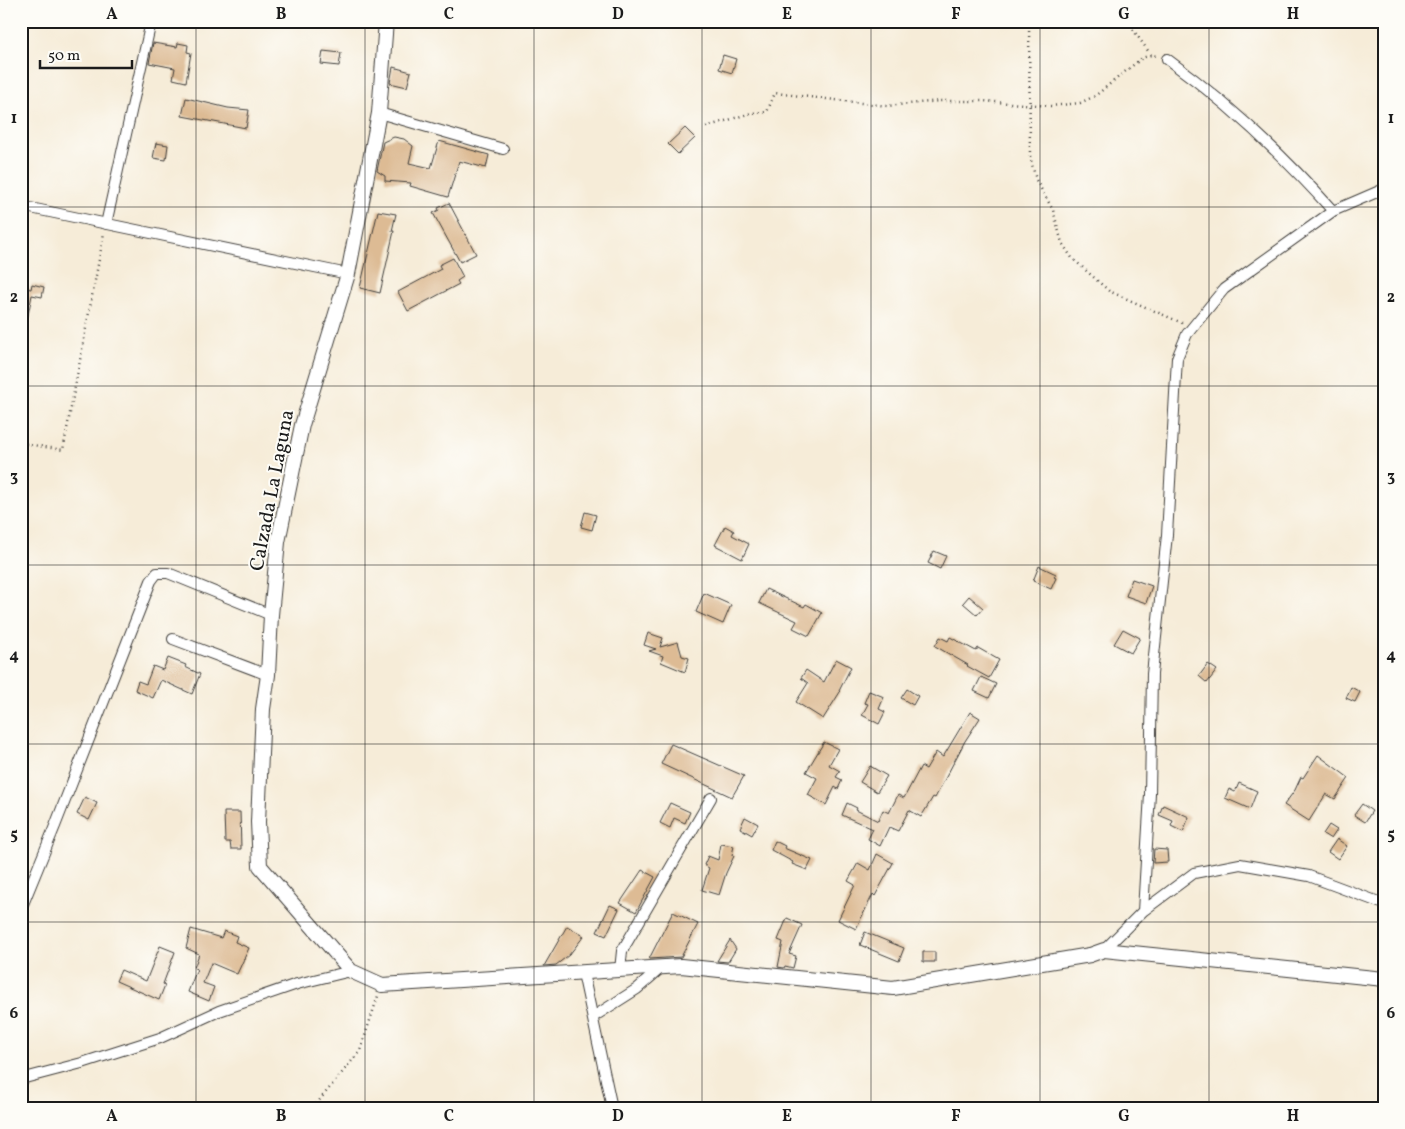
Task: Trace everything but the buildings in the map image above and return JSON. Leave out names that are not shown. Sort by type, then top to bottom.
[{"type":"street","name":"Calzada La Laguna","points":[[351,971],[260,866],[258,803],[263,709],[268,675],[271,615],[278,542],[302,425],[348,274],[380,113],[386,21]]},
{"type":"street","points":[[106,224],[151,22]]},
{"type":"street","points":[[1167,59],[1206,87],[1296,170],[1333,211]]},
{"type":"street","points":[[380,113],[503,149]]},
{"type":"street","points":[[1143,910],[1150,794],[1152,674],[1167,535],[1177,358],[1187,334],[1224,289],[1333,211],[1384,189]]},
{"type":"street","points":[[21,206],[348,274]]},
{"type":"street","points":[[21,908],[151,581],[157,573],[168,573],[271,615]]},
{"type":"street","points":[[172,640],[268,675]]},
{"type":"street","points":[[620,970],[622,951],[712,798]]},
{"type":"street","points":[[1104,950],[1143,910],[1194,873],[1240,864],[1309,876],[1384,904]]},
{"type":"street","points":[[21,1079],[82,1063],[160,1038],[219,1011],[297,984],[351,971],[382,985],[534,974],[583,974],[681,966],[893,988],[1090,955],[1104,950],[1384,979]]},
{"type":"street","points":[[593,1017],[637,989],[662,968]]},
{"type":"street","points":[[583,974],[612,1108]]},
{"type":"path","points":[[1029,21],[1030,156],[1036,180],[1053,210],[1062,243],[1072,258],[1108,291],[1193,328]]},
{"type":"path","points":[[1128,21],[1150,55]]},
{"type":"path","points":[[706,127],[751,113],[767,112],[775,93],[887,106],[940,101],[982,101],[1051,106],[1080,102],[1095,96],[1142,58],[1150,55],[1167,59]]},
{"type":"path","points":[[21,442],[63,450],[106,224]]},
{"type":"path","points":[[313,1108],[360,1051],[382,985]]}]
